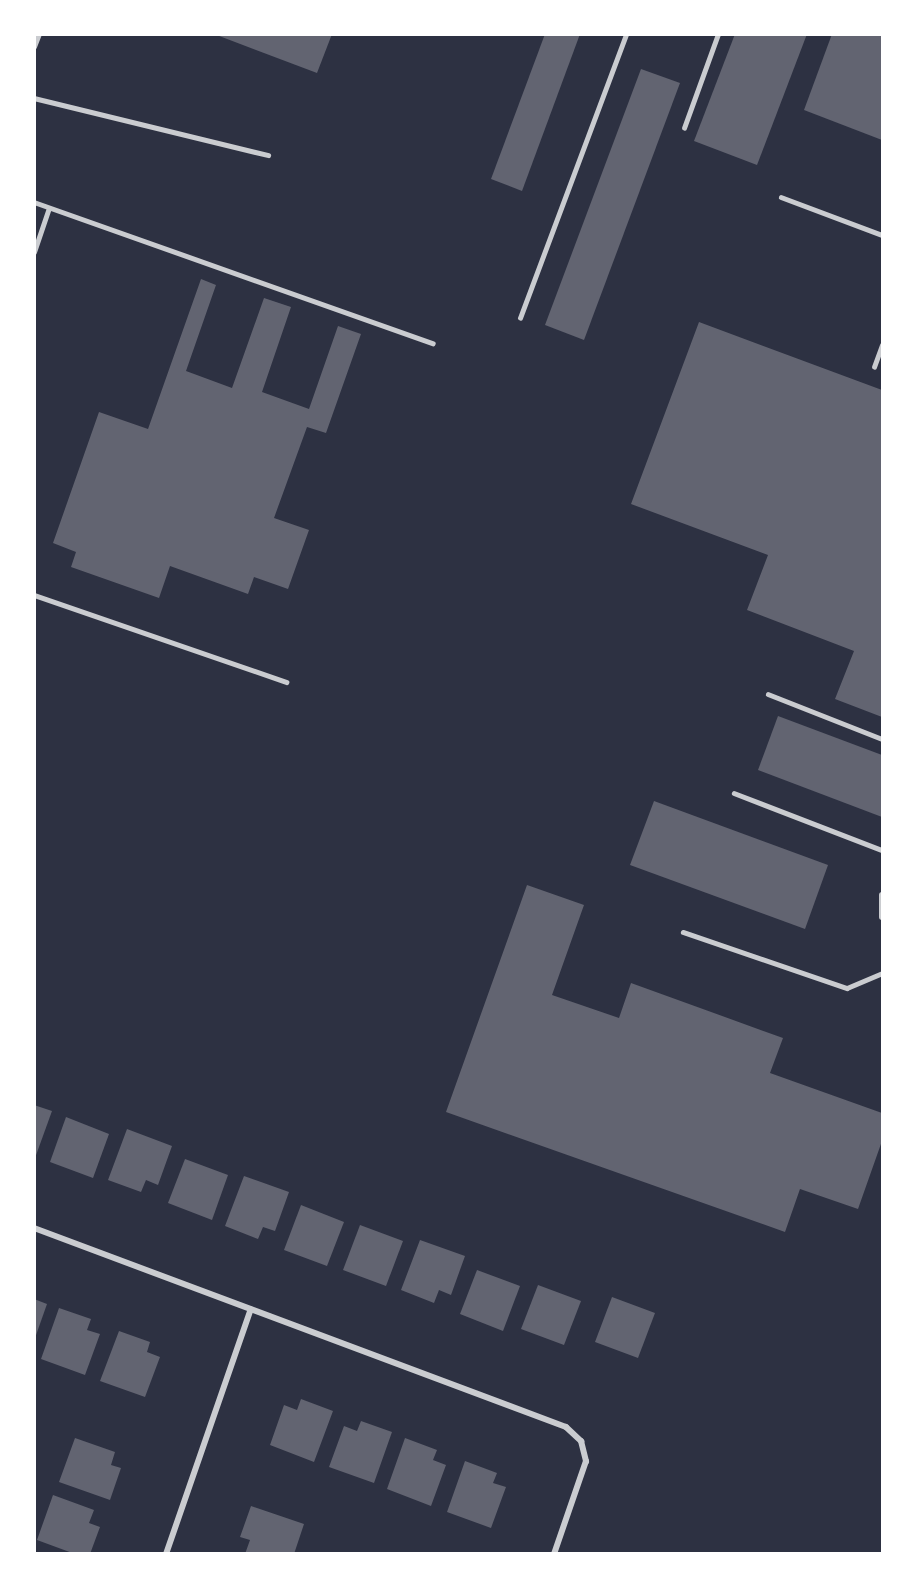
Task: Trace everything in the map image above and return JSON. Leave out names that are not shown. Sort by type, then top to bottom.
[{"type":"street","points":[[34,47],[39,34]]},
{"type":"street","points":[[882,895],[882,917]]},
{"type":"street","points":[[34,1228],[566,1426],[581,1441],[586,1461],[554,1554]]},
{"type":"street","points":[[166,1554],[251,1309]]},
{"type":"lane","points":[[520,318],[626,34]]},
{"type":"lane","points":[[684,128],[718,34]]},
{"type":"lane","points":[[34,98],[268,155]]},
{"type":"lane","points":[[781,197],[882,235]]},
{"type":"lane","points":[[34,202],[433,344]]},
{"type":"lane","points":[[34,252],[49,208]]},
{"type":"lane","points":[[874,367],[882,345]]},
{"type":"lane","points":[[34,595],[286,682]]},
{"type":"lane","points":[[768,694],[882,739]]},
{"type":"lane","points":[[734,793],[882,850]]},
{"type":"lane","points":[[683,932],[847,988],[882,973]]},
{"type":"building","points":[[214,34],[332,34],[317,73]]},
{"type":"building","points":[[545,34],[580,34],[522,191],[491,179]]},
{"type":"building","points":[[735,34],[807,34],[757,165],[694,141]]},
{"type":"building","points":[[832,34],[882,34],[882,140],[804,110]]},
{"type":"building","points":[[641,69],[680,83],[584,340],[545,325]]},
{"type":"building","points":[[201,279],[216,285],[186,371],[232,388],[264,298],[291,307],[262,392],[309,409],[338,326],[361,334],[326,433],[307,427],[274,518],[309,530],[288,589],[254,577],[248,594],[170,566],[159,598],[71,567],[76,552],[53,543],[99,412],[148,429]]},
{"type":"building","points":[[699,322],[882,390],[882,717],[835,699],[854,651],[747,610],[768,555],[631,504]]},
{"type":"building","points":[[778,716],[882,755],[882,817],[758,770]]},
{"type":"building","points":[[654,801],[828,865],[805,929],[630,865]]},
{"type":"building","points":[[527,885],[584,905],[552,995],[619,1018],[631,983],[783,1038],[770,1073],[882,1113],[882,1141],[858,1209],[800,1189],[785,1232],[446,1112]]},
{"type":"building","points":[[34,1105],[52,1111],[35,1158],[34,1157]]},
{"type":"building","points":[[66,1117],[109,1134],[93,1178],[50,1162]]},
{"type":"building","points":[[127,1129],[172,1146],[158,1185],[146,1180],[141,1192],[108,1180]]},
{"type":"building","points":[[185,1159],[228,1175],[212,1220],[168,1203]]},
{"type":"building","points":[[244,1176],[289,1192],[275,1231],[263,1227],[258,1239],[225,1226]]},
{"type":"building","points":[[301,1205],[344,1222],[327,1266],[284,1250]]},
{"type":"building","points":[[360,1225],[403,1241],[386,1286],[343,1270]]},
{"type":"building","points":[[420,1240],[465,1256],[451,1295],[439,1290],[434,1303],[401,1290]]},
{"type":"building","points":[[477,1270],[520,1286],[503,1331],[460,1314]]},
{"type":"building","points":[[538,1285],[581,1301],[564,1345],[521,1329]]},
{"type":"building","points":[[612,1297],[655,1313],[638,1358],[595,1342]]},
{"type":"building","points":[[34,1299],[47,1304],[35,1338],[34,1337]]},
{"type":"building","points":[[59,1308],[91,1319],[87,1330],[100,1334],[85,1375],[41,1359]]},
{"type":"building","points":[[119,1331],[150,1342],[147,1352],[160,1357],[145,1397],[100,1381]]},
{"type":"building","points":[[301,1399],[333,1411],[314,1462],[270,1445],[284,1405],[297,1410]]},
{"type":"building","points":[[361,1421],[392,1432],[374,1483],[329,1467],[344,1426],[357,1431]]},
{"type":"building","points":[[75,1438],[115,1452],[111,1465],[121,1468],[110,1500],[59,1482]]},
{"type":"building","points":[[405,1438],[437,1450],[433,1460],[446,1465],[431,1506],[387,1489]]},
{"type":"building","points":[[465,1461],[497,1473],[493,1483],[506,1487],[491,1528],[447,1512]]},
{"type":"building","points":[[53,1495],[94,1510],[89,1523],[100,1527],[90,1554],[75,1554],[37,1540]]},
{"type":"building","points":[[251,1506],[304,1524],[294,1554],[245,1554],[250,1540],[240,1537]]}]
